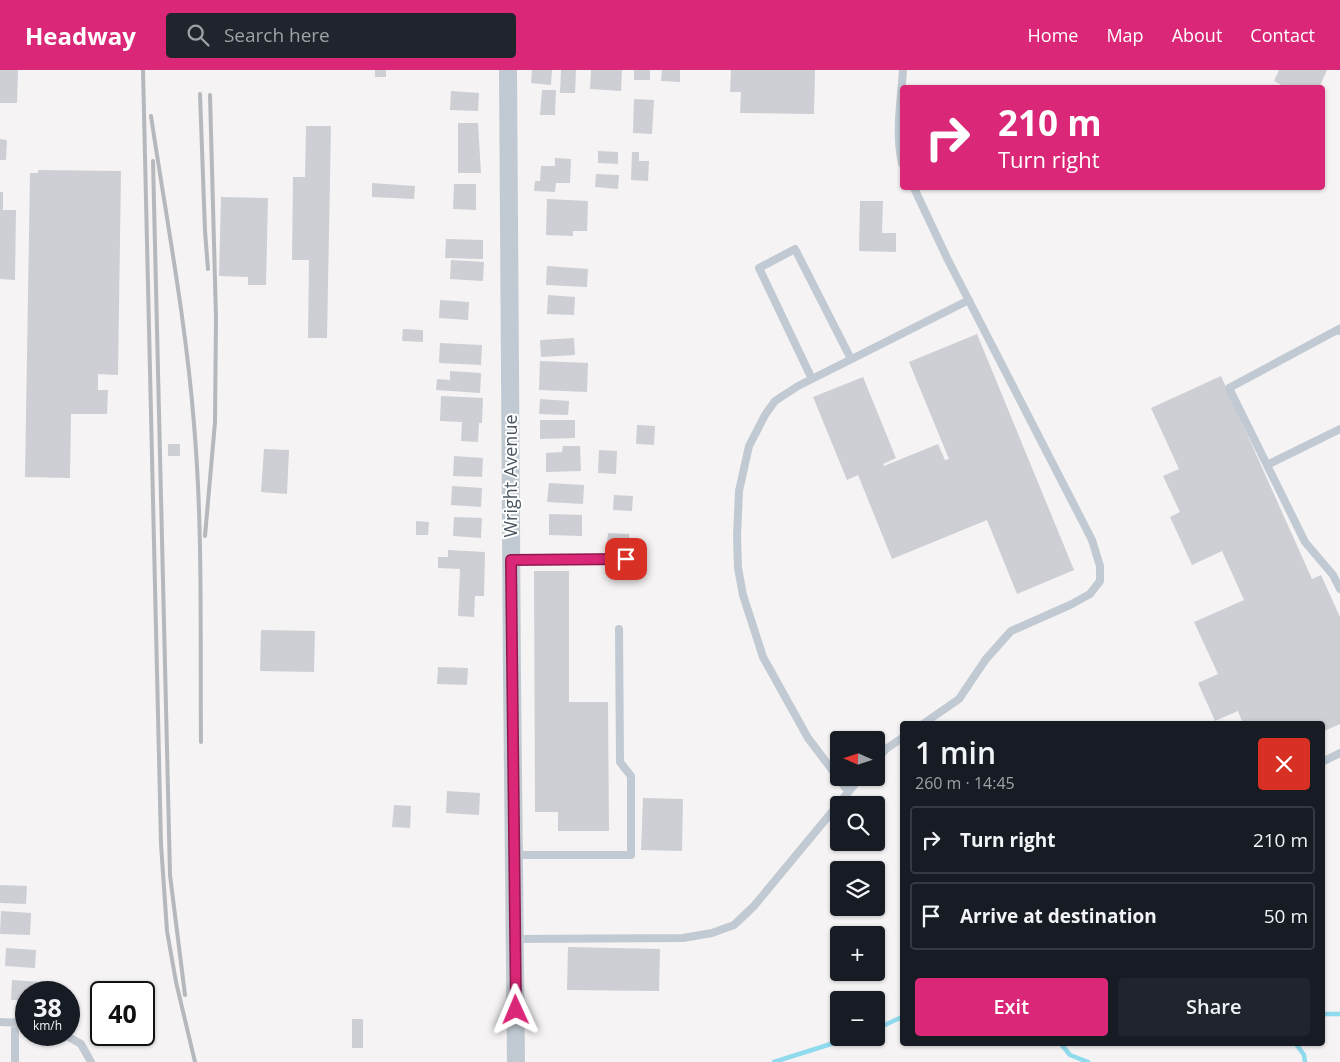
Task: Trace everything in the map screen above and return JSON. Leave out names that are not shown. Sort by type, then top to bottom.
[{"type":"street","name":"Wright Avenue","points":[[508,70],[516,1062]]},
{"type":"lane","points":[[902,85],[903,70]]},
{"type":"lane","points":[[900,104],[898,127],[900,154]]},
{"type":"lane","points":[[915,190],[1092,540],[1100,566],[1100,581],[1090,594],[1070,606],[1011,631],[986,659],[959,699],[927,721]]},
{"type":"lane","points":[[812,379],[759,268],[795,249],[850,359]]},
{"type":"lane","points":[[848,792],[808,738],[763,657],[743,595],[738,568],[737,536],[739,491],[748,446],[775,401],[850,359],[969,300]]},
{"type":"lane","points":[[1340,331],[1339,329],[1229,388],[1305,542],[1337,573],[1340,589]]},
{"type":"lane","points":[[1267,465],[1340,429]]},
{"type":"lane","points":[[511,560],[626,559]]},
{"type":"lane","points":[[514,855],[631,854],[631,776],[620,762],[619,629]]},
{"type":"lane","points":[[885,750],[900,739]]},
{"type":"lane","points":[[1325,760],[1340,753]]},
{"type":"lane","points":[[515,940],[683,938],[712,933],[734,925],[754,906],[853,786]]},
{"type":"lane","points":[[0,1022],[15,1022]]},
{"type":"lane","points":[[80,1043],[91,1062]]},
{"type":"lane","points":[[15,1046],[15,1062]]},
{"type":"building","points":[[0,70],[18,70],[17,103],[0,103]]},
{"type":"building","points":[[375,70],[386,70],[386,77],[375,77]]},
{"type":"building","points":[[532,70],[552,70],[551,85],[531,83]]},
{"type":"building","points":[[561,70],[576,70],[575,93],[560,93]]},
{"type":"building","points":[[591,70],[622,70],[621,91],[590,89]]},
{"type":"building","points":[[634,70],[650,70],[650,80],[634,80]]},
{"type":"building","points":[[662,70],[680,70],[680,82],[661,81]]},
{"type":"building","points":[[731,70],[815,70],[814,114],[740,113],[741,92],[730,92]]},
{"type":"building","points":[[1279,70],[1327,70],[1320,85],[1281,85],[1274,81]]},
{"type":"building","points":[[542,90],[556,90],[555,115],[540,115]]},
{"type":"building","points":[[451,91],[479,93],[478,111],[450,110]]},
{"type":"building","points":[[634,99],[654,100],[652,134],[633,133]]},
{"type":"building","points":[[458,123],[478,123],[481,173],[458,173]]},
{"type":"building","points":[[306,126],[331,126],[327,338],[308,338],[309,260],[292,260],[293,177],[305,177]]},
{"type":"building","points":[[0,139],[7,140],[6,160],[0,160]]},
{"type":"building","points":[[598,151],[618,152],[618,164],[598,163]]},
{"type":"building","points":[[632,152],[639,152],[639,161],[649,161],[648,181],[631,180]]},
{"type":"building","points":[[555,158],[571,159],[570,183],[556,183],[555,192],[534,191],[535,181],[540,181],[541,166],[555,166]]},
{"type":"building","points":[[38,170],[121,171],[118,375],[98,374],[98,390],[108,390],[107,414],[71,414],[70,478],[25,477],[30,173],[38,173]]},
{"type":"building","points":[[596,174],[619,175],[618,189],[595,187]]},
{"type":"building","points":[[372,183],[415,186],[414,199],[372,197]]},
{"type":"building","points":[[454,184],[476,184],[476,210],[453,209]]},
{"type":"building","points":[[0,192],[3,192],[3,210],[16,210],[15,280],[0,279]]},
{"type":"building","points":[[221,197],[268,198],[266,285],[248,285],[248,277],[219,276]]},
{"type":"building","points":[[547,199],[588,201],[587,231],[573,231],[573,236],[546,235]]},
{"type":"building","points":[[860,201],[883,201],[882,233],[896,233],[896,252],[859,251]]},
{"type":"building","points":[[446,239],[483,240],[483,259],[445,258]]},
{"type":"building","points":[[451,260],[484,262],[483,281],[450,279]]},
{"type":"building","points":[[547,266],[588,269],[587,287],[546,285]]},
{"type":"building","points":[[548,295],[575,297],[574,315],[547,314]]},
{"type":"building","points":[[440,300],[469,302],[468,320],[439,318]]},
{"type":"building","points":[[403,329],[423,330],[423,342],[402,341]]},
{"type":"building","points":[[977,334],[1074,570],[1017,594],[987,520],[892,559],[858,475],[847,480],[813,397],[863,377],[896,458],[883,464],[884,466],[938,444],[945,460],[949,459],[909,362]]},
{"type":"building","points":[[574,338],[575,355],[541,357],[540,340]]},
{"type":"building","points":[[440,343],[482,345],[481,365],[439,363]]},
{"type":"building","points":[[540,361],[588,363],[587,392],[539,390]]},
{"type":"building","points":[[450,371],[481,373],[480,393],[436,390],[437,379],[450,380]]},
{"type":"building","points":[[1221,376],[1312,579],[1321,575],[1340,617],[1340,724],[1325,731],[1325,721],[1242,721],[1238,711],[1215,721],[1198,683],[1218,674],[1194,622],[1244,600],[1222,551],[1192,565],[1170,517],[1180,512],[1163,476],[1179,469],[1151,408]]},
{"type":"building","points":[[441,396],[483,398],[482,423],[479,423],[478,442],[461,441],[462,422],[440,421]]},
{"type":"building","points":[[540,399],[569,401],[568,415],[539,414]]},
{"type":"building","points":[[540,420],[575,420],[575,438],[540,439]]},
{"type":"building","points":[[637,425],[655,426],[654,445],[636,444]]},
{"type":"building","points":[[168,444],[180,444],[180,456],[168,456]]},
{"type":"building","points":[[563,446],[580,446],[581,471],[546,472],[546,453],[562,452]]},
{"type":"building","points":[[264,449],[289,450],[287,494],[261,492]]},
{"type":"building","points":[[599,450],[617,451],[616,474],[598,473]]},
{"type":"building","points":[[454,456],[483,458],[482,477],[453,476]]},
{"type":"building","points":[[549,483],[584,485],[583,504],[547,502]]},
{"type":"building","points":[[452,486],[482,488],[481,507],[451,505]]},
{"type":"building","points":[[614,495],[633,496],[632,511],[613,510]]},
{"type":"building","points":[[549,514],[582,515],[582,536],[549,535]]},
{"type":"building","points":[[454,517],[482,518],[481,538],[453,536]]},
{"type":"building","points":[[416,521],[429,522],[428,535],[416,535]]},
{"type":"building","points":[[608,533],[629,534],[629,544],[607,543]]},
{"type":"building","points":[[448,550],[485,552],[484,596],[475,596],[474,617],[458,616],[460,569],[438,568],[438,557],[448,557]]},
{"type":"building","points":[[534,571],[569,571],[569,702],[608,702],[609,831],[558,831],[558,812],[535,812]]},
{"type":"building","points":[[261,630],[315,631],[314,672],[260,671]]},
{"type":"building","points":[[438,667],[468,668],[467,685],[437,684]]},
{"type":"building","points":[[447,791],[480,793],[479,815],[446,813]]},
{"type":"building","points":[[643,798],[683,799],[682,851],[641,850]]},
{"type":"building","points":[[394,805],[411,806],[410,828],[392,827]]},
{"type":"building","points":[[0,885],[27,886],[26,904],[0,903]]},
{"type":"building","points":[[1,911],[31,913],[30,935],[0,934]]},
{"type":"building","points":[[568,947],[660,949],[659,991],[567,990]]},
{"type":"building","points":[[6,948],[36,950],[35,968],[5,966]]},
{"type":"building","points":[[12,980],[27,981],[15,981],[15,1000],[11,1000]]},
{"type":"building","points":[[352,1019],[363,1019],[363,1048],[352,1048]]},
{"type":"waterway","points":[[1325,1014],[1340,1014]]},
{"type":"waterway","points":[[885,1025],[900,1018]]},
{"type":"waterway","points":[[774,1062],[830,1044]]},
{"type":"waterway","points":[[1063,1046],[1070,1055],[1088,1062]]},
{"type":"waterway","points":[[1297,1046],[1304,1055],[1305,1062]]},
{"type":"railway","points":[[143,70],[161,844],[167,931],[176,982],[195,1062]]},
{"type":"railway","points":[[200,94],[208,269]]},
{"type":"railway","points":[[205,536],[215,422],[216,318],[210,95]]},
{"type":"railway","points":[[151,116],[181,308],[194,424],[200,543],[201,742]]},
{"type":"railway","points":[[153,161],[170,875],[185,995]]},
{"type":"route","points":[[516,1010],[511,560],[626,559]]}]
